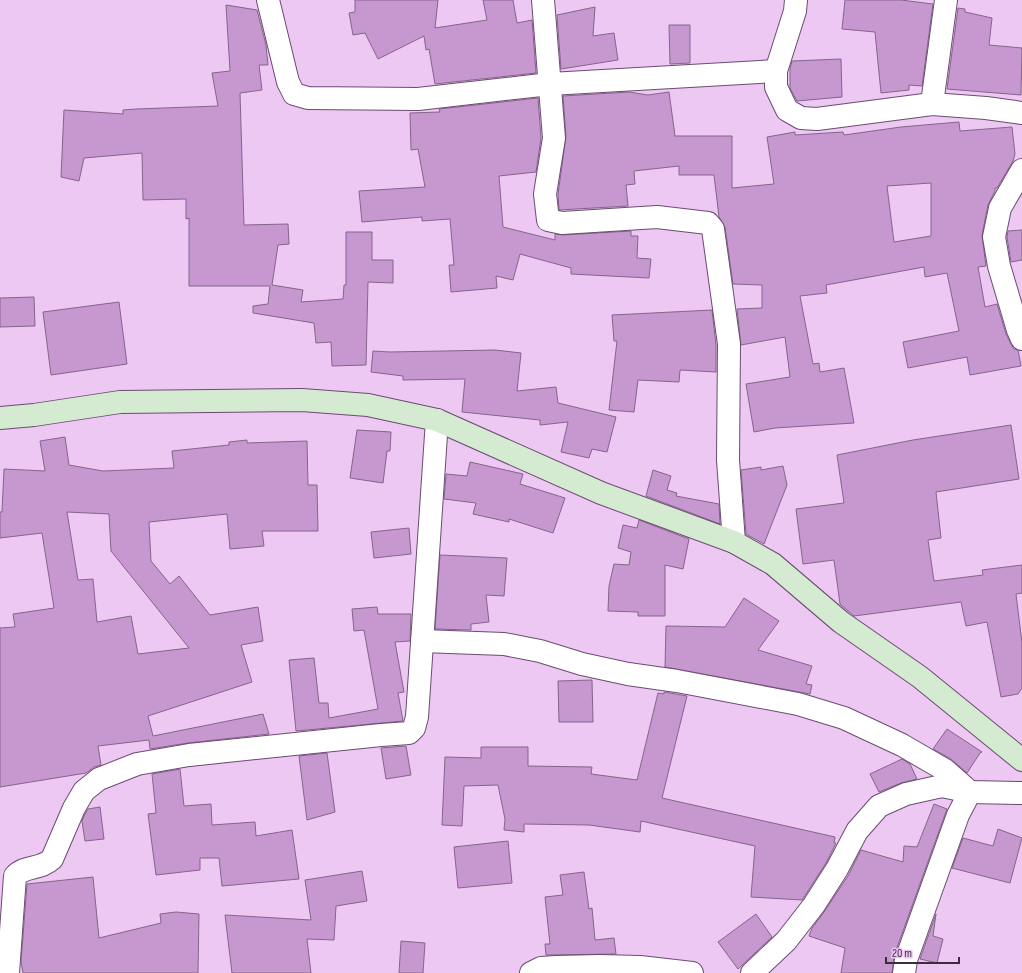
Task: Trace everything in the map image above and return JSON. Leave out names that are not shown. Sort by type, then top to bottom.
[{"type":"main road","points":[[0,418],[34,415],[120,402],[302,400],[368,405],[437,420],[601,493],[734,542],[773,564],[841,622],[920,677],[1022,760]]},
{"type":"street","points":[[268,0],[288,82],[294,94],[308,98],[418,100],[550,84],[776,71]]},
{"type":"street","points":[[543,0],[554,138],[545,194],[548,220],[562,223],[657,217],[708,223],[713,229],[729,344],[728,460],[734,542]]},
{"type":"street","points":[[796,0],[795,11],[776,71],[776,87],[787,110],[801,118],[817,119],[932,104],[986,108],[1022,113]]},
{"type":"street","points":[[932,104],[946,0]]},
{"type":"street","points":[[1022,170],[1000,208],[994,237],[999,266],[1022,339]]},
{"type":"street","points":[[8,973],[15,876],[19,872],[46,865],[52,859],[74,808],[84,791],[99,779],[137,764],[189,755],[409,733],[414,728],[417,717],[437,420]]},
{"type":"street","points":[[422,640],[504,644],[540,651],[582,664],[628,674],[677,681],[798,704],[844,718],[902,745],[945,770],[970,792]]},
{"type":"street","points":[[752,973],[786,941],[814,905],[837,869],[857,831],[879,806],[906,794],[942,786],[970,792],[1022,793]]},
{"type":"street","points":[[904,973],[906,960],[958,815],[970,792]]},
{"type":"street","points":[[531,973],[541,968],[599,966],[692,973]]},
{"type":"building","points":[[355,0],[438,0],[435,28],[487,20],[483,0],[513,0],[517,23],[532,20],[536,73],[435,84],[429,49],[426,50],[424,36],[378,59],[365,33],[353,35],[349,13],[355,12]]},
{"type":"building","points":[[845,0],[901,0],[933,4],[922,86],[909,85],[909,90],[881,93],[875,32],[842,29]]},
{"type":"building","points":[[226,5],[257,10],[266,45],[268,65],[259,65],[262,90],[240,93],[244,225],[288,224],[289,244],[278,245],[272,285],[303,290],[301,302],[343,299],[344,285],[346,285],[346,232],[372,232],[372,260],[393,260],[393,283],[368,282],[366,365],[332,366],[331,342],[316,343],[314,323],[253,313],[253,306],[268,304],[270,286],[189,286],[189,218],[186,219],[186,199],[143,200],[142,153],[84,158],[79,181],[61,177],[64,110],[123,114],[123,110],[218,106],[212,73],[230,71]]},
{"type":"building","points":[[595,7],[593,36],[614,33],[618,60],[561,69],[557,15]]},
{"type":"building","points":[[958,8],[965,9],[965,12],[992,18],[989,45],[1022,48],[1021,95],[947,89]]},
{"type":"building","points":[[669,25],[690,25],[690,63],[670,64]]},
{"type":"building","points":[[841,59],[842,97],[797,101],[790,88],[790,69],[792,61]]},
{"type":"building","points":[[629,92],[648,95],[669,92],[675,136],[732,136],[732,188],[774,184],[767,137],[795,132],[795,135],[843,132],[844,135],[901,127],[959,122],[960,131],[1012,127],[1015,154],[1013,161],[997,188],[995,188],[988,205],[982,235],[986,266],[978,267],[985,307],[997,304],[1006,334],[1014,349],[1018,350],[1021,366],[970,375],[967,357],[908,368],[903,342],[959,331],[947,273],[925,277],[924,267],[826,285],[827,293],[800,296],[813,364],[819,363],[820,372],[844,368],[854,423],[775,428],[754,432],[746,384],[790,377],[785,337],[741,345],[737,309],[762,308],[762,285],[733,284],[725,227],[719,217],[714,175],[679,175],[679,166],[634,171],[635,184],[626,185],[628,206],[559,210],[558,194],[566,137],[563,96]],"holes":[[[931,183],[931,236],[894,242],[887,186]]]},
{"type":"building","points":[[538,98],[541,138],[536,172],[499,176],[503,227],[555,240],[555,234],[563,235],[631,231],[631,236],[638,236],[637,258],[651,259],[649,278],[571,274],[571,268],[520,254],[513,280],[496,276],[497,288],[451,292],[449,265],[454,265],[450,219],[422,221],[422,217],[362,222],[359,191],[425,187],[418,149],[411,150],[410,113],[440,112],[439,109]]},
{"type":"building","points":[[1022,230],[1022,260],[1011,262],[1007,237],[1008,231]]},
{"type":"building","points":[[34,297],[35,326],[0,327],[0,298]]},
{"type":"building","points":[[119,302],[127,364],[51,375],[43,312]]},
{"type":"building","points":[[712,310],[716,345],[716,372],[680,370],[679,382],[638,380],[634,412],[609,410],[617,341],[614,341],[612,315]]},
{"type":"building","points":[[495,350],[521,353],[517,391],[556,387],[558,403],[616,417],[607,452],[592,449],[589,458],[561,452],[568,422],[540,425],[540,420],[462,412],[465,379],[403,380],[403,376],[371,372],[373,351]]},
{"type":"building","points":[[1011,425],[1019,479],[936,492],[941,538],[928,540],[934,581],[983,575],[982,570],[1022,565],[1022,593],[1016,594],[1022,643],[1022,688],[1018,694],[1001,697],[987,622],[966,626],[961,602],[854,616],[840,604],[834,560],[803,564],[796,509],[844,503],[837,455],[913,440]]},
{"type":"building","points":[[357,430],[391,432],[390,451],[387,451],[383,483],[350,478]]},
{"type":"building","points":[[65,437],[69,465],[103,471],[174,468],[172,451],[229,445],[229,442],[247,440],[247,443],[307,441],[308,485],[317,485],[318,531],[262,531],[264,546],[230,549],[227,514],[149,522],[151,561],[170,584],[179,576],[210,615],[258,607],[263,641],[241,645],[252,682],[148,716],[153,736],[263,714],[269,734],[188,743],[150,749],[149,740],[98,746],[101,765],[94,767],[86,773],[0,787],[0,628],[15,627],[13,614],[54,608],[42,533],[0,538],[0,512],[2,512],[4,469],[45,471],[40,441]],"holes":[[[67,512],[109,514],[111,551],[189,648],[138,654],[131,616],[97,622],[93,579],[78,580]]]},
{"type":"building","points":[[470,462],[523,474],[520,484],[565,498],[553,533],[509,519],[509,522],[473,514],[476,503],[444,499],[446,474],[467,476]]},
{"type":"building","points":[[783,466],[787,485],[764,544],[746,534],[741,470],[761,467],[761,470]]},
{"type":"building","points":[[653,470],[671,476],[667,490],[677,493],[676,496],[719,504],[720,524],[646,496]]},
{"type":"building","points":[[639,520],[689,539],[683,569],[665,565],[665,616],[638,616],[638,612],[608,611],[609,586],[614,564],[629,565],[631,552],[618,548],[623,525],[637,528]]},
{"type":"building","points":[[409,528],[411,554],[374,558],[371,532]]},
{"type":"building","points":[[440,555],[507,558],[504,596],[486,595],[489,622],[471,624],[471,630],[435,629]]},
{"type":"building","points":[[744,598],[779,621],[758,650],[812,666],[806,684],[812,685],[810,694],[665,667],[666,626],[725,627]]},
{"type":"building","points":[[377,607],[378,614],[411,614],[410,641],[395,642],[404,692],[398,693],[403,721],[296,731],[289,660],[314,658],[319,703],[328,703],[329,718],[378,709],[364,630],[354,631],[352,609]]},
{"type":"building","points":[[592,680],[593,722],[559,722],[558,681]]},
{"type":"building","points":[[664,692],[687,696],[662,798],[835,837],[834,843],[836,843],[826,863],[802,900],[751,897],[755,846],[641,821],[640,832],[589,825],[524,824],[524,832],[504,830],[505,819],[498,785],[464,786],[462,826],[442,825],[445,757],[481,758],[481,747],[528,747],[528,766],[592,767],[591,774],[637,780],[658,693],[664,694]]},
{"type":"building","points":[[947,729],[982,752],[967,773],[951,759],[933,749]]},
{"type":"building","points":[[406,746],[411,775],[386,779],[381,748]]},
{"type":"building","points":[[327,753],[335,812],[307,820],[299,756]]},
{"type":"building","points":[[902,759],[910,764],[917,779],[901,783],[879,792],[870,774]]},
{"type":"building","points":[[180,769],[184,806],[211,804],[212,825],[255,822],[256,836],[292,830],[299,879],[222,886],[219,858],[200,858],[200,870],[156,875],[148,814],[156,813],[152,774]]},
{"type":"building","points":[[934,804],[947,809],[894,956],[892,973],[841,973],[845,948],[809,936],[812,928],[848,876],[861,850],[903,862],[904,846],[917,847]]},
{"type":"building","points":[[100,807],[104,839],[85,841],[82,821],[85,814],[88,809]]},
{"type":"building","points":[[998,829],[1022,838],[1010,883],[952,868],[963,838],[993,846]]},
{"type":"building","points":[[508,841],[512,883],[458,888],[454,847]]},
{"type":"building","points":[[362,871],[367,901],[336,906],[334,940],[307,939],[311,973],[232,973],[225,915],[311,920],[305,880]]},
{"type":"building","points":[[584,872],[589,909],[592,908],[595,940],[614,938],[616,954],[546,955],[545,944],[550,944],[545,897],[563,895],[560,875]]},
{"type":"building","points":[[93,877],[99,938],[161,923],[160,914],[176,912],[199,914],[198,973],[23,973],[21,962],[27,884]]},
{"type":"building","points":[[756,914],[772,937],[738,969],[718,942]]},
{"type":"building","points":[[936,914],[933,936],[943,939],[937,963],[920,959]]},
{"type":"building","points":[[401,941],[425,943],[423,973],[399,973]]}]
